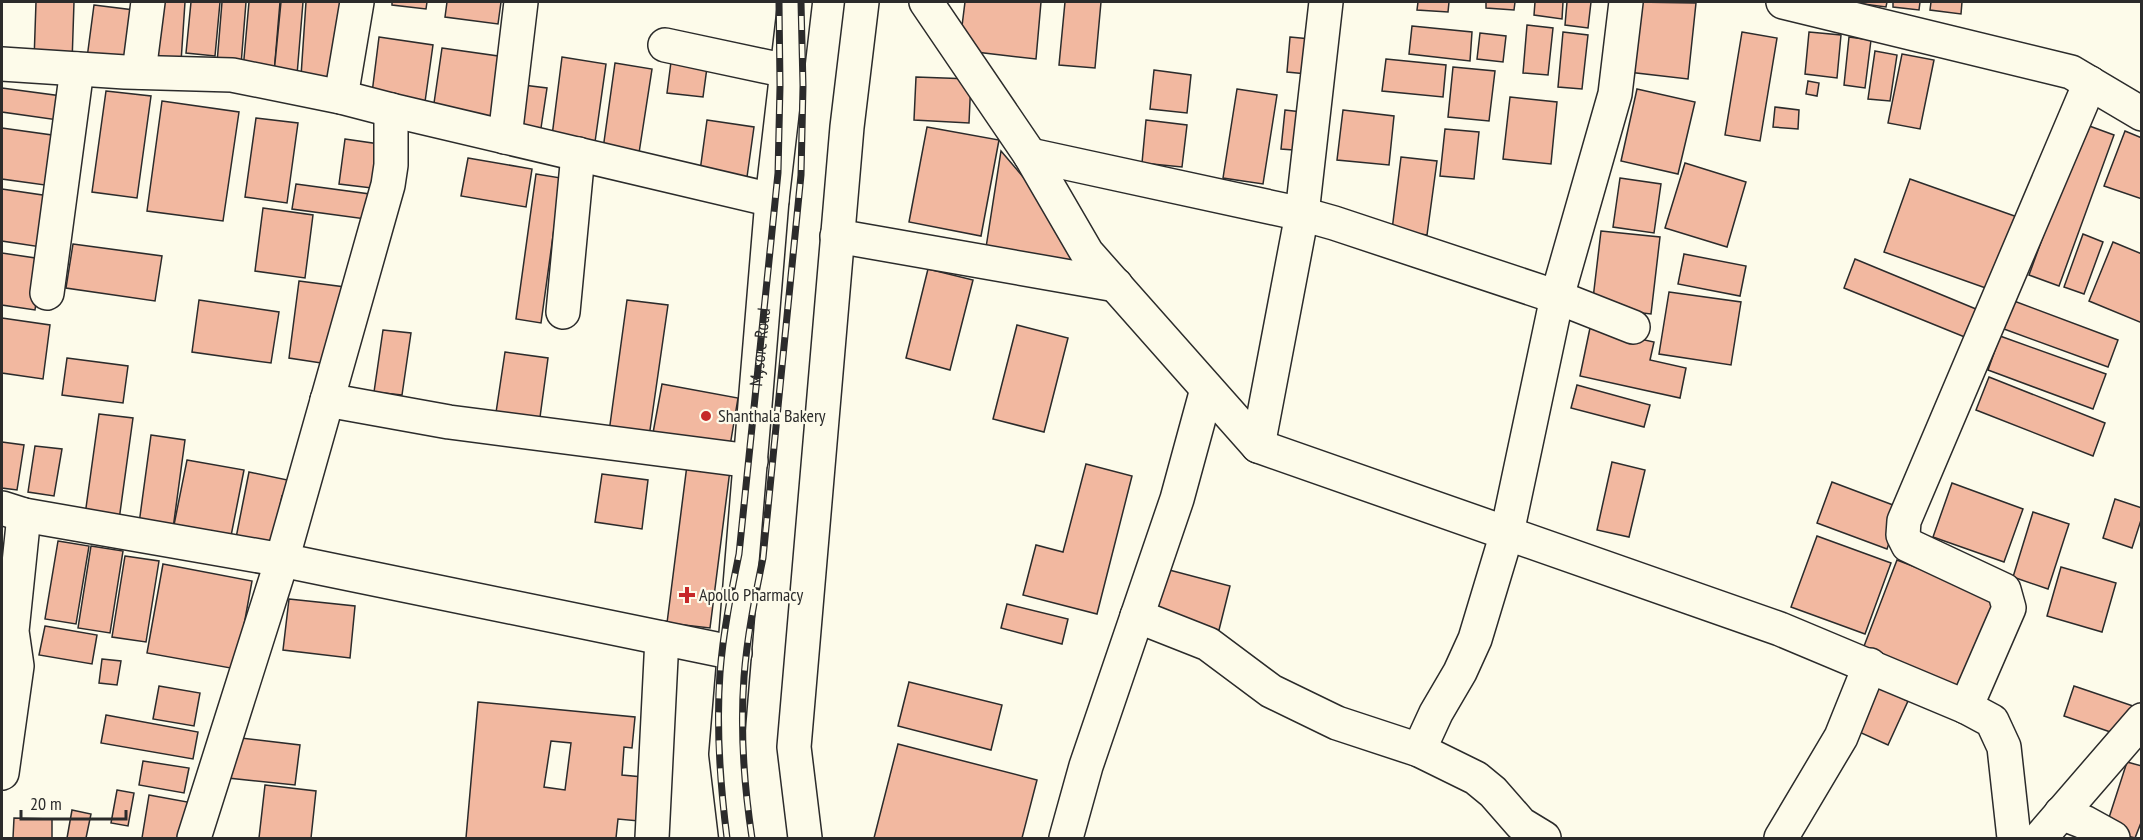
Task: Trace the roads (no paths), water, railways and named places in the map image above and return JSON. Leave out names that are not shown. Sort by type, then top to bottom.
[{"type":"main road","points":[[139,72],[148,2]]},
{"type":"main road","points":[[341,97],[357,2]]},
{"type":"main road","points":[[505,137],[521,2]]},
{"type":"main road","name":"Mysore Road","points":[[736,838],[726,754],[772,200],[795,2]]},
{"type":"main road","points":[[805,838],[794,747],[837,236],[862,2]]},
{"type":"main road","points":[[926,2],[1030,155],[1087,252],[1258,446],[1780,628],[1966,707],[1992,721],[2004,747],[2014,838]]},
{"type":"main road","points":[[1258,446],[1302,214],[1326,2]]},
{"type":"main road","points":[[1419,750],[1475,639],[1507,533],[1557,297],[1615,94],[1626,2]]},
{"type":"main road","points":[[1783,2],[2071,72],[2142,114]]},
{"type":"main road","points":[[665,45],[787,71]]},
{"type":"main road","points":[[2,64],[232,75],[341,97],[772,200]]},
{"type":"main road","points":[[47,293],[77,69]]},
{"type":"main road","points":[[1966,707],[2009,608],[2004,590],[1908,545],[1903,535],[1904,521],[2090,83]]},
{"type":"main road","points":[[194,838],[282,560],[388,185],[391,165],[391,110]]},
{"type":"main road","points":[[563,312],[578,154]]},
{"type":"main road","points":[[1030,155],[1334,223],[1557,297],[1634,327]]},
{"type":"main road","points":[[837,236],[1116,285]]},
{"type":"main road","points":[[1066,838],[1086,766],[1177,499],[1207,388]]},
{"type":"main road","points":[[327,400],[449,422],[751,461]]},
{"type":"main road","points":[[2,772],[12,631],[13,512],[282,560],[735,653]]},
{"type":"main road","points":[[1137,616],[1208,644],[1271,691],[1328,718],[1419,750],[1476,778],[1493,792],[1521,824],[1544,838]]},
{"type":"main road","points":[[652,838],[662,638]]},
{"type":"main road","points":[[1781,838],[1841,737],[1870,665]]},
{"type":"main road","points":[[2040,838],[2138,729]]},
{"type":"main road","points":[[2061,813],[2114,838]]},
{"type":"railway","points":[[727,838],[719,756],[720,673],[725,628],[739,554],[778,173],[779,2]]},
{"type":"railway","points":[[752,838],[744,758],[742,717],[744,677],[749,632],[763,558],[801,175],[803,86],[801,2]]},
{"type":"place","name":"Shanthala Bakery","points":[[706,416]]},
{"type":"place","name":"Apollo Pharmacy","points":[[687,595]]}]
